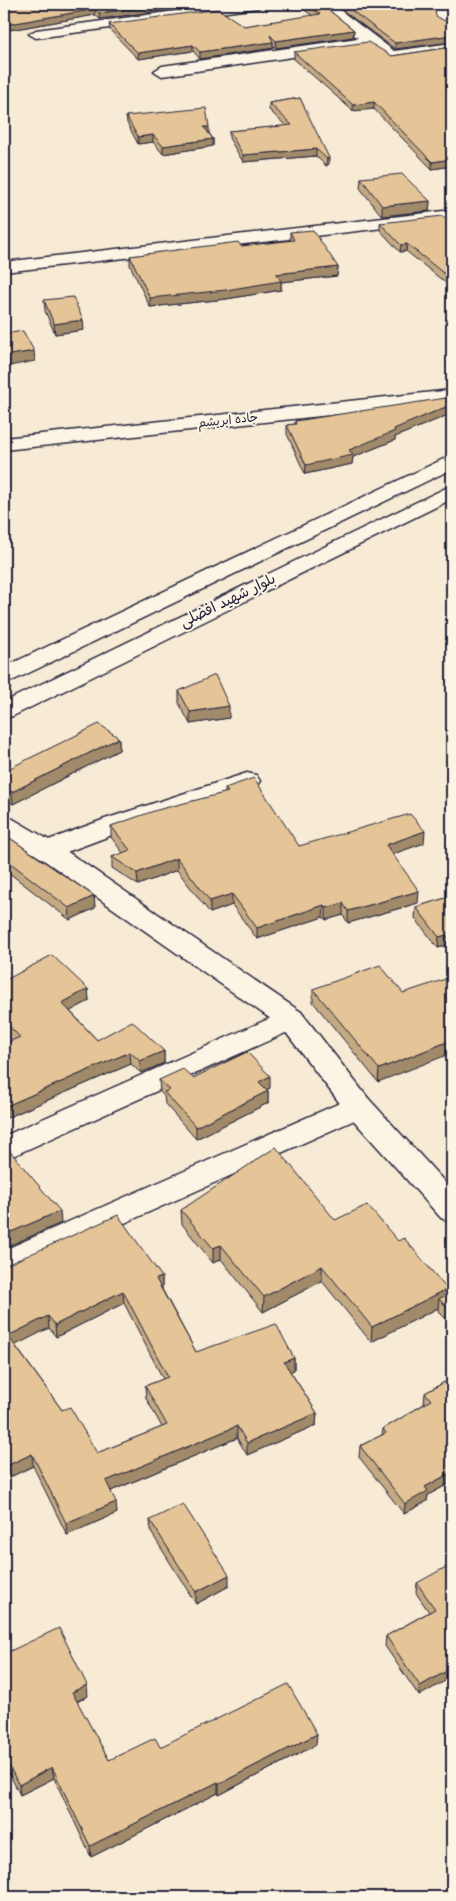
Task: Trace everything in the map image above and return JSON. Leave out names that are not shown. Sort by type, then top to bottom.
[{"type":"street","points":[[36,34],[257,4]]},
{"type":"street","points":[[323,4],[391,56],[452,47]]},
{"type":"street","points":[[437,4],[442,8],[442,18],[452,26]]},
{"type":"street","points":[[162,71],[369,41]]},
{"type":"street","points":[[4,267],[452,215]]},
{"type":"street","name":"جاده ابریشم","points":[[4,444],[452,396]]},
{"type":"street","name":"بلوار شهید افضلی","points":[[4,676],[452,461]]},
{"type":"street","name":"بلوار شهید افضلی","points":[[4,711],[452,491]]},
{"type":"street","points":[[42,658],[60,683]]},
{"type":"street","points":[[47,850],[114,825],[247,781]]},
{"type":"street","points":[[4,825],[47,850],[291,1019],[358,1106],[452,1210]]},
{"type":"street","points":[[4,1149],[291,1019]]},
{"type":"street","points":[[4,1264],[358,1106]]},
{"type":"building","points":[[4,4],[169,4],[99,13],[95,9],[4,25]]},
{"type":"building","points":[[305,4],[321,4],[354,30],[276,41],[270,35],[273,42],[200,52],[193,45],[138,53],[109,24],[218,9],[244,26],[320,14]]},
{"type":"building","points":[[343,4],[434,4],[436,16],[452,25],[452,35],[395,43]]},
{"type":"building","points":[[368,42],[392,56],[452,47],[452,159],[432,162],[374,102],[353,105],[294,52]]},
{"type":"building","points":[[300,98],[329,158],[327,159],[316,149],[243,155],[229,131],[292,125],[269,103]]},
{"type":"building","points":[[206,108],[209,127],[204,127],[213,139],[163,146],[153,135],[138,137],[126,116]]},
{"type":"building","points":[[402,174],[430,201],[382,206],[361,178]]},
{"type":"building","points":[[443,216],[452,225],[452,280],[407,244],[401,245],[380,223]]},
{"type":"building","points":[[313,230],[338,267],[276,274],[281,281],[226,290],[150,298],[130,256],[238,242],[241,246],[294,240],[290,232]]},
{"type":"building","points":[[73,297],[83,320],[54,324],[44,300]]},
{"type":"building","points":[[23,331],[34,351],[4,356],[4,334]]},
{"type":"building","points":[[446,398],[448,406],[349,450],[353,455],[306,465],[287,425],[296,424],[295,421]]},
{"type":"building","points":[[215,675],[229,706],[190,712],[179,691]]},
{"type":"building","points":[[99,724],[119,738],[12,792],[4,787],[4,771]]},
{"type":"building","points":[[254,778],[299,846],[410,814],[425,831],[386,845],[419,891],[348,911],[343,903],[326,908],[324,905],[257,928],[232,894],[210,901],[177,858],[137,873],[112,857],[130,850],[111,826],[157,810],[228,792],[225,788]]},
{"type":"building","points":[[4,834],[94,896],[69,908],[4,858]]},
{"type":"building","points":[[452,896],[452,943],[446,935],[439,937],[416,907]]},
{"type":"building","points":[[52,955],[88,989],[62,1003],[97,1040],[132,1021],[164,1051],[140,1061],[130,1052],[4,1107],[4,1044],[20,1037],[4,1021],[4,981]]},
{"type":"building","points":[[380,965],[403,993],[452,977],[452,1040],[379,1069],[313,989]]},
{"type":"building","points":[[247,1052],[270,1076],[259,1082],[268,1091],[196,1127],[164,1092],[170,1090],[159,1080],[183,1069],[193,1078]]},
{"type":"building","points":[[276,1147],[335,1220],[367,1205],[398,1241],[404,1238],[447,1289],[372,1327],[322,1266],[264,1297],[221,1245],[213,1248],[181,1210]]},
{"type":"building","points":[[9,1150],[60,1211],[4,1235],[4,1153]]},
{"type":"building","points":[[118,1215],[162,1277],[156,1279],[196,1352],[276,1324],[294,1358],[284,1362],[317,1413],[247,1443],[237,1426],[106,1481],[116,1502],[66,1523],[32,1454],[4,1467],[4,1266]],"holes":[[[123,1291],[168,1377],[145,1386],[167,1425],[97,1453],[70,1407],[62,1410],[8,1336],[48,1316],[55,1325]]]},
{"type":"building","points":[[452,1291],[452,1312],[439,1299]]},
{"type":"building","points":[[452,1378],[452,1472],[425,1487],[428,1491],[405,1504],[360,1446],[386,1433],[383,1429],[431,1400],[425,1393]]},
{"type":"building","points":[[183,1504],[229,1575],[196,1592],[150,1520]]},
{"type":"building","points":[[446,1567],[452,1576],[452,1668],[420,1686],[386,1636],[435,1609],[417,1583]]},
{"type":"building","points":[[59,1628],[87,1685],[72,1692],[109,1760],[155,1738],[160,1747],[288,1684],[317,1734],[90,1846],[52,1767],[19,1785],[4,1756],[4,1649],[6,1653]]}]
